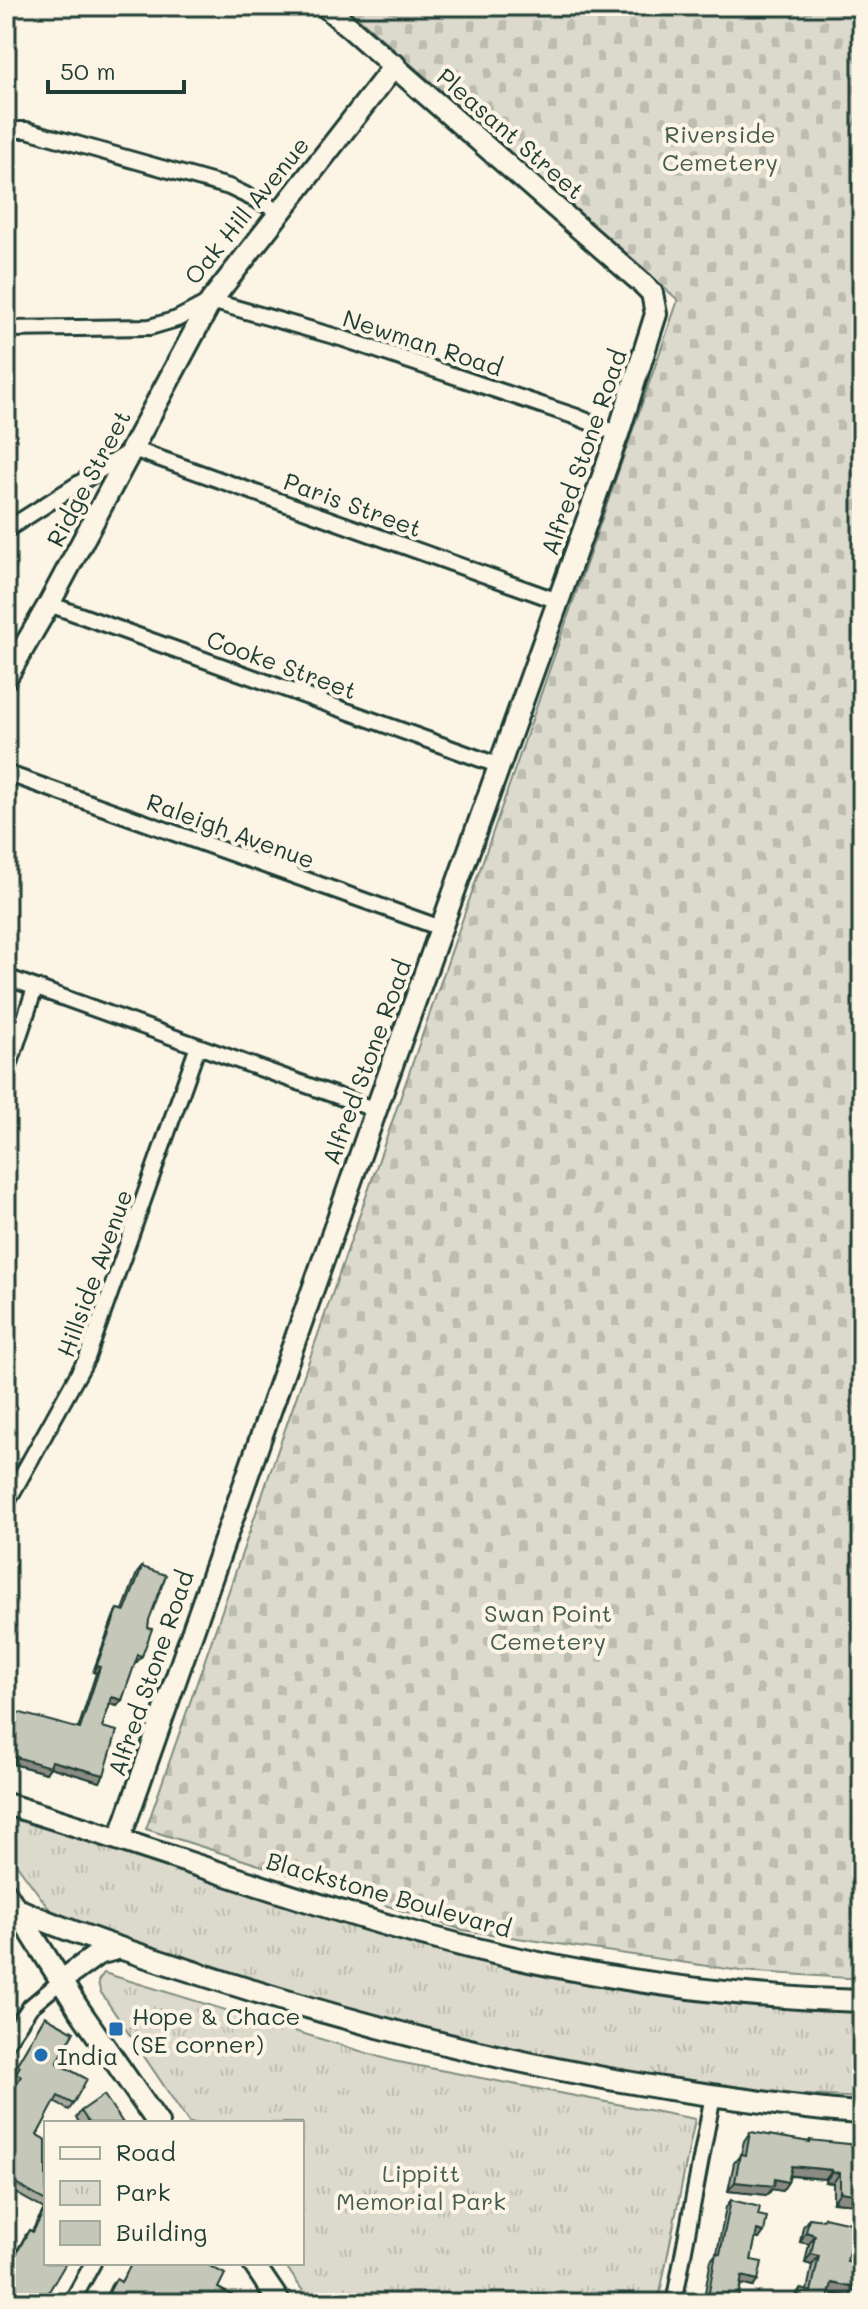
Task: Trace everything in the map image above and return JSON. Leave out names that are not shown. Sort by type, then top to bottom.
[{"type":"street","name":"Pleasant Street","points":[[325,6],[642,283],[652,293],[656,303]]},
{"type":"street","name":"Oak Hill Avenue","points":[[6,329],[150,327],[177,319],[211,301],[395,65]]},
{"type":"street","points":[[6,130],[27,130],[229,187],[281,212]]},
{"type":"street","name":"Newman Road","points":[[211,301],[344,339],[577,417],[618,434]]},
{"type":"street","name":"Ridge Street","points":[[6,678],[49,604],[211,301]]},
{"type":"street","name":"Alfred Stone Road","points":[[120,1838],[618,434],[654,326],[656,303]]},
{"type":"street","points":[[6,530],[133,449]]},
{"type":"street","name":"Paris Street","points":[[133,449],[558,601]]},
{"type":"street","name":"Cooke Street","points":[[49,604],[500,766]]},
{"type":"street","name":"Raleigh Avenue","points":[[6,773],[441,928]]},
{"type":"street","points":[[6,977],[376,1110]]},
{"type":"street","points":[[6,1075],[35,988]]},
{"type":"street","name":"Hillside Avenue","points":[[6,1504],[87,1358],[198,1046]]},
{"type":"street","name":"Blackstone Boulevard","points":[[6,1804],[414,1933],[491,1952],[681,1986],[862,2001]]},
{"type":"street","points":[[11,1901],[120,1948],[308,2008],[441,2045],[539,2068],[713,2095],[862,2113]]},
{"type":"street","points":[[11,1901],[61,1981],[157,2121]]},
{"type":"street","points":[[6,2043],[30,2007],[61,1981],[98,1954],[120,1948]]},
{"type":"street","points":[[674,2303],[713,2095]]},
{"type":"street","points":[[71,2303],[92,2265]]},
{"type":"street","points":[[254,2265],[277,2301]]},
{"type":"green space","name":"Swan Point Cemetery","points":[[345,6],[862,6],[862,1979],[741,1971],[463,1930],[146,1829],[678,300]]},
{"type":"green space","points":[[6,1811],[343,1924],[463,1958],[567,1976],[862,2010],[862,2098],[755,2092],[661,2080],[534,2056],[322,2004],[144,1945],[53,1914],[6,1850]]},
{"type":"green space","name":"Lippitt Memorial Park","points":[[104,1973],[393,2061],[695,2119],[658,2303],[311,2303],[285,2265],[304,2265],[304,2121],[188,2121],[100,1991],[98,1981]]},
{"type":"building","points":[[142,1567],[166,1575],[149,1620],[148,1628],[152,1629],[142,1656],[138,1655],[122,1700],[112,1697],[102,1727],[117,1731],[104,1775],[52,1761],[50,1767],[16,1757],[14,1762],[6,1759],[6,1709],[80,1729],[100,1667],[97,1665],[118,1609],[125,1611]]},
{"type":"building","points":[[45,2016],[74,2032],[57,2063],[87,2079],[73,2104],[58,2096],[37,2135],[44,2139],[44,2200],[12,2182],[6,2193],[6,2103],[21,2076],[16,2073],[20,2066],[17,2064]]},
{"type":"building","points":[[104,2095],[122,2121],[88,2121],[81,2111]]},
{"type":"building","points":[[750,2132],[810,2142],[858,2145],[855,2172],[862,2173],[862,2195],[840,2192],[840,2173],[832,2170],[792,2166],[788,2182],[775,2179],[774,2186],[735,2182],[740,2154],[746,2155]]},
{"type":"building","points":[[731,2200],[760,2207],[758,2215],[767,2217],[764,2232],[757,2230],[751,2260],[762,2262],[758,2280],[742,2276],[737,2303],[707,2303],[716,2253],[720,2254]]},
{"type":"building","points":[[44,2211],[44,2265],[65,2265],[42,2303],[6,2303],[6,2273],[29,2230],[33,2232]]},
{"type":"building","points":[[824,2217],[855,2224],[847,2261],[861,2264],[856,2288],[832,2283],[827,2303],[797,2303],[800,2289],[811,2292],[819,2256],[811,2254],[815,2235],[806,2232],[809,2218],[823,2220]]},
{"type":"building","points":[[131,2265],[208,2265],[225,2274],[218,2288],[246,2303],[124,2303],[109,2292],[116,2279],[121,2282]]},
{"type":"place","name":"Hope & Chace (SE corner)","points":[[116,2029]]},
{"type":"place","name":"India","points":[[41,2055]]},
{"type":"park label","name":"Riverside Cemetery","points":[[720,147]]}]
